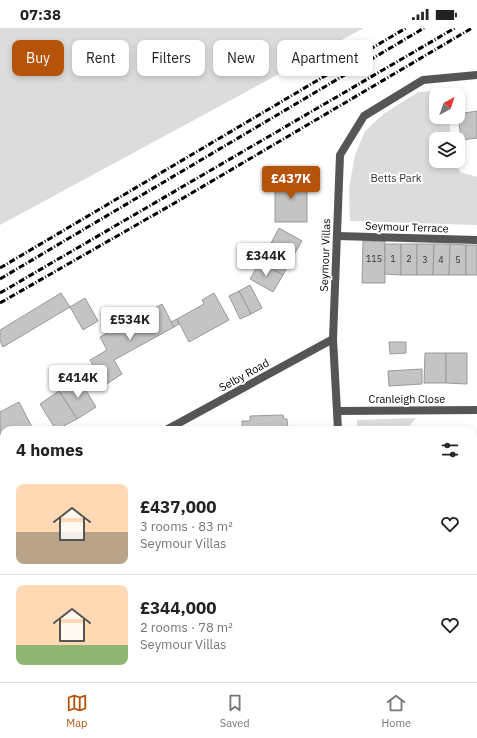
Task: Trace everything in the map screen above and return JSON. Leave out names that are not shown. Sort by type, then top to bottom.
[{"type":"street","name":"Seymour Villas","points":[[338,426],[332,339],[340,155],[364,116],[423,80],[477,75]]},
{"type":"street","name":"Seymour Terrace","points":[[337,236],[477,240]]},
{"type":"street","name":"Selby Road","points":[[173,426],[332,339]]},
{"type":"street","name":"Cranleigh Close","points":[[337,411],[477,410]]},
{"type":"green space","points":[[0,28],[364,28],[342,40],[277,40],[277,75],[0,225]]},
{"type":"green space","name":"Betts Park","points":[[429,91],[429,124],[450,124],[450,132],[429,132],[429,168],[459,168],[460,172],[477,177],[477,225],[350,221],[349,188],[355,155],[365,131],[385,113],[418,92]]},
{"type":"green space","points":[[416,418],[409,426],[357,426],[357,420]]},
{"type":"building","points":[[477,111],[477,138],[465,140],[465,132],[460,132],[459,124],[465,124],[465,113]]},
{"type":"building","points":[[275,178],[307,178],[307,222],[275,222]]},
{"type":"building","points":[[279,228],[302,241],[292,258],[270,245]]},
{"type":"building","points":[[363,241],[385,241],[385,283],[362,283]]},
{"type":"building","points":[[385,244],[401,244],[401,275],[385,274]]},
{"type":"building","points":[[401,244],[417,244],[417,275],[401,275]]},
{"type":"building","points":[[417,244],[434,244],[433,275],[417,275]]},
{"type":"building","points":[[434,244],[450,244],[449,275],[433,275]]},
{"type":"building","points":[[450,244],[466,245],[466,275],[449,275]]},
{"type":"building","points":[[270,245],[292,258],[283,275],[260,262]]},
{"type":"building","points":[[466,245],[477,245],[477,275],[466,275]]},
{"type":"building","points":[[260,262],[283,275],[273,292],[250,279]]},
{"type":"building","points":[[250,285],[262,308],[251,314],[239,291]]},
{"type":"building","points":[[239,291],[251,314],[240,319],[229,296]]},
{"type":"building","points":[[61,293],[70,307],[3,347],[0,341],[0,330]]},
{"type":"building","points":[[214,293],[229,320],[189,342],[177,319],[204,304],[202,300]]},
{"type":"building","points":[[85,298],[98,321],[83,330],[70,307]]},
{"type":"building","points":[[162,304],[174,327],[114,360],[122,374],[105,385],[90,360],[107,350],[100,337]]},
{"type":"building","points":[[177,319],[179,324],[174,327],[171,322]]},
{"type":"building","points":[[389,342],[406,342],[406,353],[390,354]]},
{"type":"building","points":[[425,353],[446,353],[446,383],[424,383]]},
{"type":"building","points":[[446,353],[467,353],[467,384],[446,383]]},
{"type":"building","points":[[422,369],[422,384],[389,386],[388,371]]},
{"type":"building","points":[[79,379],[96,407],[77,419],[59,391]]},
{"type":"building","points":[[59,391],[77,419],[64,426],[54,426],[40,404]]},
{"type":"building","points":[[19,402],[31,426],[0,426],[0,412]]},
{"type":"building","points":[[283,415],[284,419],[287,419],[288,426],[242,426],[242,421],[250,421],[250,416]]},
{"type":"railway","points":[[0,268],[406,28]]},
{"type":"railway","points":[[0,279],[424,28]]},
{"type":"railway","points":[[0,293],[455,28]]},
{"type":"railway","points":[[0,303],[173,204],[472,28]]}]
